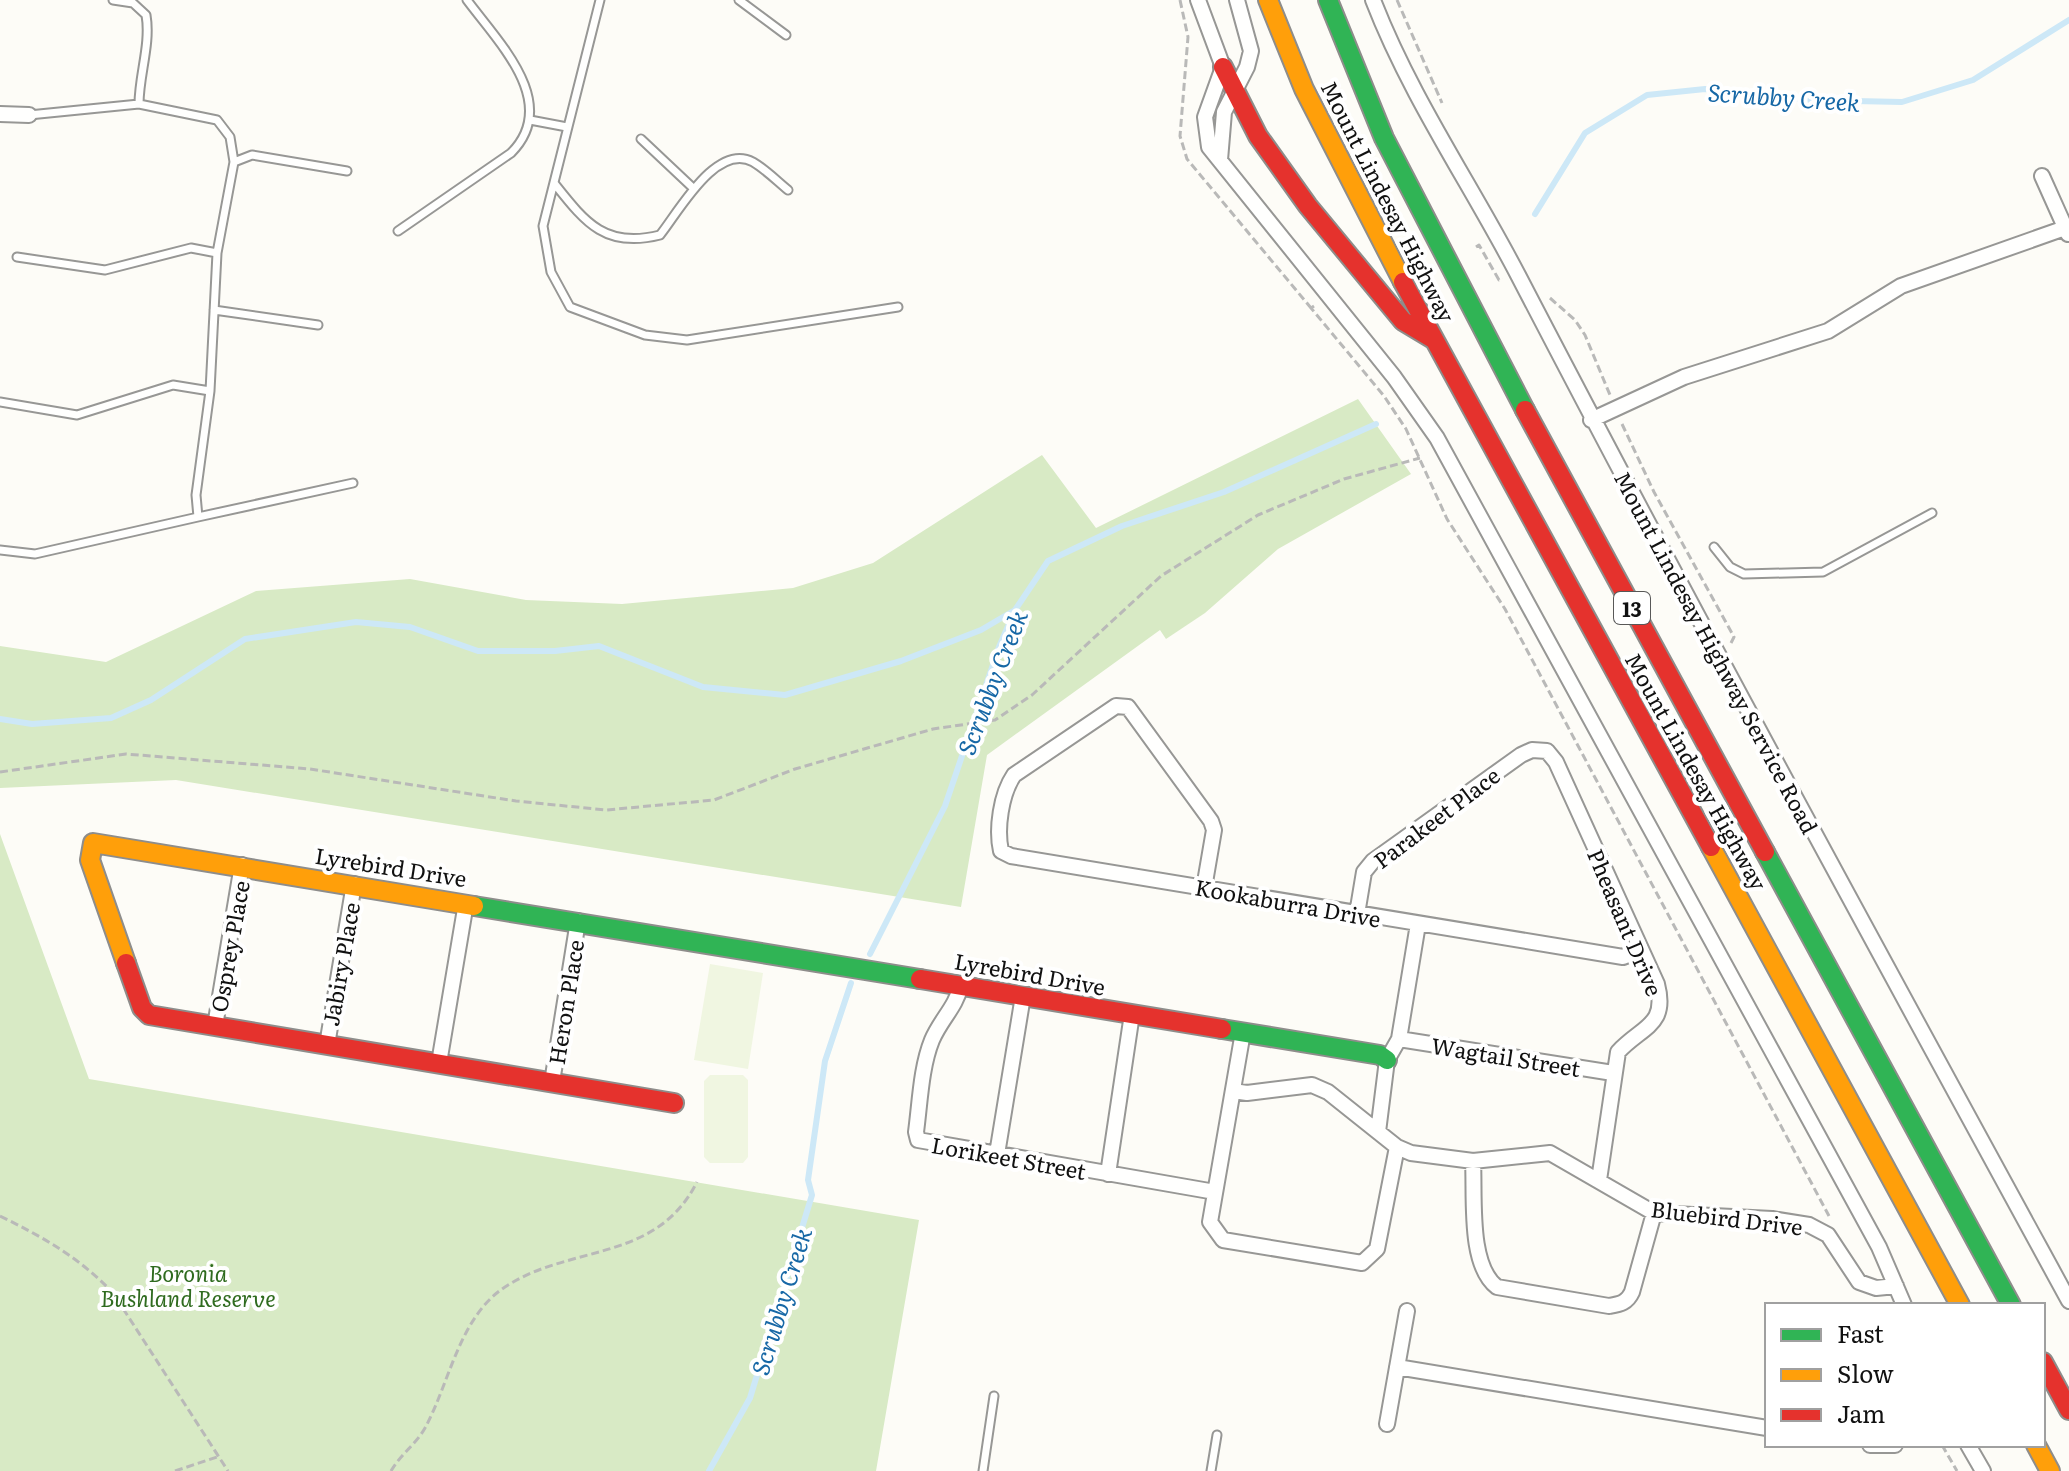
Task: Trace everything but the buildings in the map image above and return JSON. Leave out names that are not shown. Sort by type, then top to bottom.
[{"type":"main road","name":"Mount Lindesay Highway","points":[[1268,0],[1334,151],[1433,339],[1959,1303]]},
{"type":"main road","name":"Mount Lindesay Highway","points":[[1328,0],[1384,138],[1490,346],[2010,1303]]},
{"type":"main road","points":[[1223,67],[1273,159],[1308,206],[1403,321],[1433,339]]},
{"type":"main road","name":"Lyrebird Drive","points":[[674,1103],[149,1015],[142,1008],[90,851],[93,843],[104,842],[1243,1032],[1380,1055],[1387,1060]]},
{"type":"main road","points":[[2045,1366],[2069,1410]]},
{"type":"main road","points":[[2037,1447],[2050,1471]]},
{"type":"street","points":[[1198,0],[1223,67],[1204,131],[1209,147],[1394,377],[1437,438],[1820,1138],[1903,1303]]},
{"type":"street","points":[[1220,160],[1221,124],[1251,51],[1237,0]]},
{"type":"street","name":"Mount Lindesay Highway Service Road","points":[[1373,0],[1416,97],[1517,273],[1591,420],[2069,1301]]},
{"type":"street","points":[[0,114],[29,115]]},
{"type":"street","points":[[1591,420],[1684,377],[1828,331],[1901,286],[2067,232],[2042,176]]},
{"type":"street","name":"Kookaburra Drive","points":[[1204,888],[1214,830],[1211,821],[1128,707],[1116,706],[1014,775],[1007,786],[998,838],[1001,851],[1011,856],[1357,914],[1623,957],[1641,950]]},
{"type":"street","name":"Parakeet Place","points":[[1357,914],[1364,872],[1373,861],[1521,755],[1532,750],[1547,751]]},
{"type":"street","name":"Pheasant Drive","points":[[1547,751],[1556,762],[1662,1001],[1659,1016],[1618,1052],[1599,1180]]},
{"type":"street","name":"Osprey Place","points":[[215,1026],[242,865]]},
{"type":"street","name":"Jabiry Place","points":[[327,1045],[354,884]]},
{"type":"street","points":[[439,1063],[466,903]]},
{"type":"street","name":"Heron Place","points":[[552,1082],[578,921]]},
{"type":"street","points":[[1378,1132],[1387,1060],[1399,1039],[1418,924]]},
{"type":"street","name":"Lorikeet Street","points":[[961,985],[956,1004],[928,1052],[916,1132],[918,1140],[1215,1192]]},
{"type":"street","points":[[997,1154],[1023,996]]},
{"type":"street","points":[[1108,1174],[1132,1014]]},
{"type":"street","points":[[1243,1032],[1210,1222],[1223,1240],[1362,1263],[1377,1249],[1397,1147]]},
{"type":"street","name":"Wagtail Street","points":[[1399,1039],[1613,1073]]},
{"type":"street","name":"Bluebird Drive","points":[[1233,1091],[1247,1093],[1312,1085],[1328,1092],[1397,1147],[1435,1158],[1473,1161],[1550,1153],[1654,1213],[1772,1219],[1809,1225],[1828,1235],[1859,1282],[1876,1288],[1896,1286]]},
{"type":"street","points":[[1473,1161],[1478,1262],[1488,1280],[1497,1287],[1609,1306],[1629,1300],[1654,1213]]},
{"type":"street","points":[[1387,1424],[1407,1311]]},
{"type":"street","points":[[1397,1367],[1765,1428]]},
{"type":"street","points":[[1969,1447],[1983,1471]]},
{"type":"lane","points":[[113,0],[133,3],[146,15],[149,28],[139,81],[139,104]]},
{"type":"lane","points":[[398,231],[511,153],[522,142],[530,120],[524,77],[467,0]]},
{"type":"lane","points":[[600,0],[543,226],[551,272],[570,307],[645,335],[687,340],[898,307]]},
{"type":"lane","points":[[739,0],[786,35]]},
{"type":"lane","points":[[29,115],[139,104],[217,120],[230,137],[234,162],[217,253],[210,391],[196,495],[198,517]]},
{"type":"lane","points":[[530,120],[567,127]]},
{"type":"lane","points":[[641,139],[693,188]]},
{"type":"lane","points":[[234,162],[252,155],[347,171]]},
{"type":"lane","points":[[554,183],[586,224],[614,235],[639,240],[660,235],[693,188],[711,171],[735,160],[751,161],[788,190]]},
{"type":"lane","points":[[17,257],[105,270],[191,248],[217,253]]},
{"type":"lane","points":[[214,310],[318,325]]},
{"type":"lane","points":[[0,402],[77,415],[173,385],[210,391]]},
{"type":"lane","points":[[0,550],[35,554],[353,483]]},
{"type":"lane","points":[[1714,547],[1730,567],[1744,574],[1823,572],[1932,513]]},
{"type":"lane","points":[[983,1471],[994,1396]]},
{"type":"lane","points":[[1211,1471],[1217,1435]]},
{"type":"path","points":[[1397,0],[1446,112]]},
{"type":"path","points":[[1544,292],[1575,320],[1585,335],[1654,492],[1734,637],[1721,660]]},
{"type":"path","points":[[0,772],[126,754],[310,769],[516,801],[606,810],[714,800],[795,769],[933,729],[995,720],[1032,695],[1161,576],[1258,515],[1344,479],[1420,458],[1447,519],[1505,609],[1834,1226]]},
{"type":"path","points":[[391,1471],[422,1432],[442,1395],[462,1340],[481,1308],[504,1287],[534,1272],[636,1242],[686,1203],[697,1182]]},
{"type":"path","points":[[0,1216],[47,1239],[89,1269],[113,1293],[228,1471]]},
{"type":"path","points":[[1943,1447],[1957,1471]]},
{"type":"path","points":[[175,1471],[217,1457]]},
{"type":"green space","points":[[1358,399],[1411,474],[1278,549],[1205,613],[1166,639],[1160,630],[987,755],[961,907],[176,780],[0,788],[0,646],[106,662],[256,591],[410,579],[526,600],[622,604],[793,588],[873,563],[1042,455],[1096,528]]},
{"type":"green space","name":"Boronia Bushland Reserve","points":[[0,834],[89,1079],[919,1220],[876,1471],[0,1471]]},
{"type":"green space","points":[[710,964],[763,973],[748,1069],[694,1060]]},
{"type":"green space","points":[[710,1075],[743,1075],[748,1080],[748,1157],[743,1163],[710,1163],[704,1157],[704,1081]]},
{"type":"waterway","name":"Scrubby Creek","points":[[1535,214],[1585,133],[1647,95],[1705,89],[1807,100],[1902,102],[1973,80],[2069,20]]},
{"type":"waterway","name":"Scrubby Creek","points":[[870,954],[945,806],[999,647],[1015,610],[1048,561],[1122,526],[1224,492],[1376,424]]},
{"type":"waterway","points":[[0,719],[32,724],[111,718],[151,700],[245,639],[356,622],[410,627],[478,651],[555,651],[599,646],[703,687],[785,695],[901,661],[981,630],[1015,610]]},
{"type":"waterway","name":"Scrubby Creek","points":[[709,1471],[750,1398],[812,1195],[808,1180],[825,1061],[851,983]]},
{"type":"traffic: fast","points":[[1328,0],[1384,138],[1525,410]]},
{"type":"traffic: fast","points":[[1765,852],[2010,1303]]},
{"type":"traffic: fast","points":[[474,906],[920,979]]},
{"type":"traffic: fast","points":[[1222,1029],[1380,1055],[1387,1060]]},
{"type":"traffic: slow","points":[[1268,0],[1304,89],[1403,282]]},
{"type":"traffic: slow","points":[[126,963],[90,860],[93,843],[474,906]]},
{"type":"traffic: slow","points":[[1711,847],[1959,1303]]},
{"type":"traffic: slow","points":[[2037,1447],[2050,1471]]},
{"type":"traffic: jam","points":[[1223,67],[1258,136],[1308,206],[1403,321],[1433,339]]},
{"type":"traffic: jam","points":[[1403,282],[1711,847]]},
{"type":"traffic: jam","points":[[1525,410],[1765,852]]},
{"type":"traffic: jam","points":[[126,963],[142,1008],[149,1015],[674,1103]]},
{"type":"traffic: jam","points":[[920,979],[1222,1029]]},
{"type":"traffic: jam","points":[[2045,1366],[2069,1410]]}]
